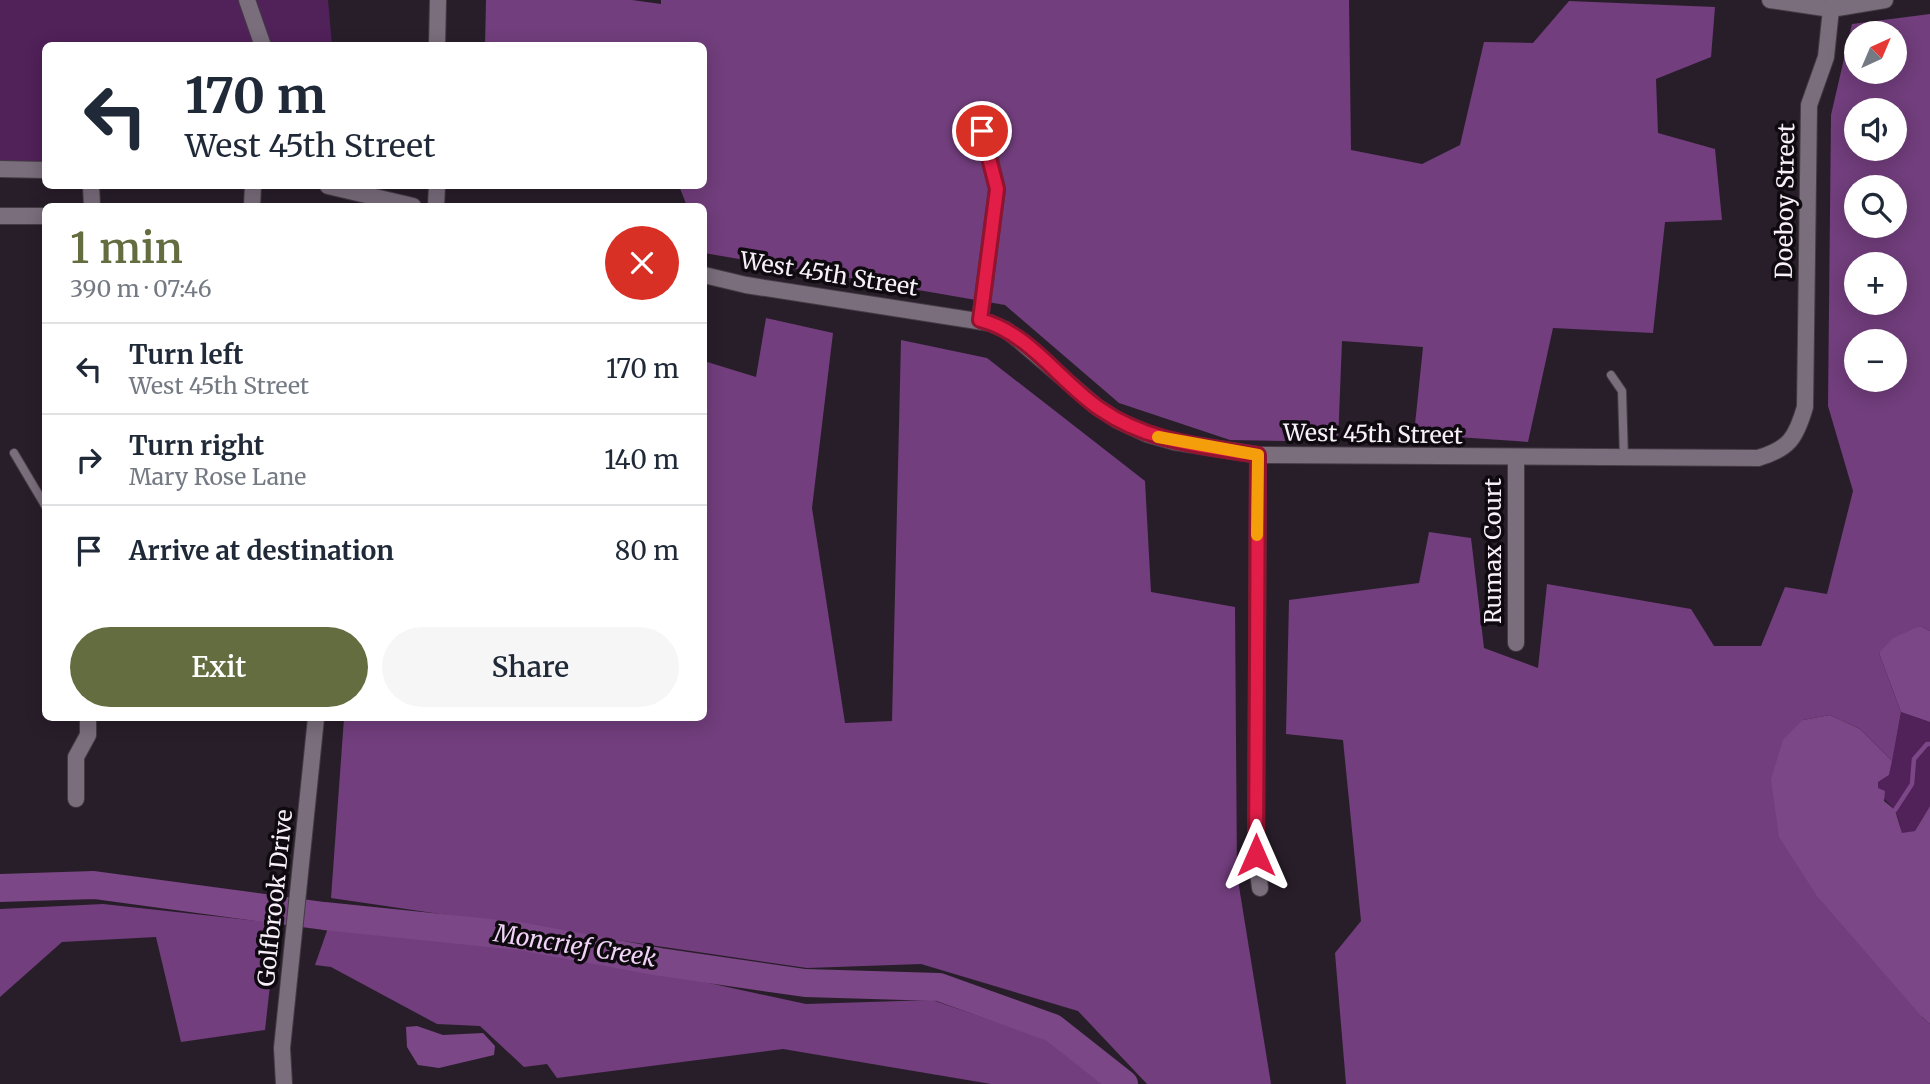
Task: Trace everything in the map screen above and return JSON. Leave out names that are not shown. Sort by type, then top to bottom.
[{"type":"street","points":[[247,0],[263,42]]},
{"type":"street","points":[[437,42],[438,0]]},
{"type":"street","points":[[1770,0],[1833,4],[1885,0]]},
{"type":"street","name":"Doeboy Street","points":[[1805,407],[1808,105],[1826,57],[1833,4]]},
{"type":"street","points":[[980,320],[997,189],[982,131]]},
{"type":"street","points":[[0,169],[42,170]]},
{"type":"street","points":[[340,189],[395,203]]},
{"type":"street","points":[[0,216],[42,216]]},
{"type":"street","name":"West 45th Street","points":[[707,276],[746,285],[980,320],[1006,330],[1116,420],[1147,434],[1175,442],[1258,455],[1758,458],[1776,453],[1789,444],[1800,426],[1805,407]]},
{"type":"street","points":[[1258,455],[1256,855],[1260,888]]},
{"type":"street","name":"Rumax Court","points":[[1516,458],[1516,643]]},
{"type":"street","points":[[76,799],[76,757],[88,735],[88,721]]},
{"type":"street","name":"Golfbrook Drive","points":[[284,1084],[282,1048],[316,721]]},
{"type":"lane","points":[[1611,375],[1622,391],[1624,459]]},
{"type":"lane","points":[[15,453],[42,500]]},
{"type":"shaded area","points":[[0,0],[328,0],[332,42],[42,42],[42,174],[0,173]]},
{"type":"shaded area","points":[[486,0],[632,0],[661,4],[661,0],[1349,0],[1351,150],[1422,164],[1460,145],[1484,42],[1533,43],[1569,1],[1715,7],[1711,57],[1656,79],[1658,133],[1715,149],[1722,220],[1665,222],[1653,333],[1553,328],[1528,442],[1414,434],[1423,347],[1342,341],[1338,442],[1230,440],[1119,403],[1005,305],[707,254],[707,203],[686,203],[680,189],[707,189],[707,42],[485,42]]},
{"type":"shaded area","points":[[1930,14],[1930,631],[1920,626],[1879,653],[1901,712],[1892,761],[1860,729],[1830,715],[1803,720],[1922,1017],[1930,1024],[1930,1084],[1346,1084],[1335,953],[1361,921],[1343,740],[1286,734],[1289,600],[1419,583],[1429,532],[1471,538],[1484,648],[1538,668],[1547,584],[1691,609],[1714,646],[1761,646],[1785,587],[1827,594],[1853,491],[1828,406],[1831,115],[1844,59],[1844,84],[1908,84],[1908,21],[1875,21]]},
{"type":"shaded area","points":[[766,318],[833,333],[812,508],[845,723],[892,721],[901,340],[987,358],[1145,481],[1151,592],[1235,607],[1237,874],[1271,1084],[1147,1084],[1078,1011],[921,964],[807,968],[331,898],[344,721],[707,721],[707,362],[756,377]]},
{"type":"shaded area","points":[[1920,626],[1930,631],[1930,722],[1901,712],[1879,653],[1893,638]]},
{"type":"shaded area","points":[[1901,712],[1930,722],[1930,806],[1915,831],[1902,834],[1896,813],[1881,795],[1877,782],[1889,775]]},
{"type":"shaded area","points":[[1830,715],[1860,729],[1892,761],[1889,775],[1878,782],[1878,788],[1885,791],[1884,801],[1895,810],[1902,833],[1915,831],[1930,806],[1930,1024],[1817,896],[1779,837],[1771,779],[1783,740],[1803,720]]},
{"type":"shaded area","points":[[103,904],[277,923],[265,1030],[181,1042],[156,937],[62,942],[0,997],[0,909]]},
{"type":"shaded area","points":[[329,925],[516,941],[806,1004],[932,1000],[1049,1040],[1104,1084],[991,1084],[783,1049],[557,1078],[547,1064],[524,1067],[480,1026],[437,1024],[331,967],[315,965]]},
{"type":"shaded area","points":[[417,1026],[443,1035],[483,1033],[495,1046],[494,1055],[439,1068],[418,1065],[407,1047],[406,1027]]},
{"type":"waterway","points":[[1895,810],[1912,784],[1914,759],[1930,744]]},
{"type":"waterway","name":"Moncrief Creek","points":[[0,888],[94,885],[324,916],[519,936],[660,962],[805,983],[939,987],[1053,1028],[1124,1084]]},
{"type":"slow traffic","points":[[1158,437],[1258,455],[1257,535]]},
{"type":"route","points":[[982,131],[997,189],[980,320],[1006,330],[1116,420],[1147,434],[1175,442],[1258,455],[1256,855]]}]
